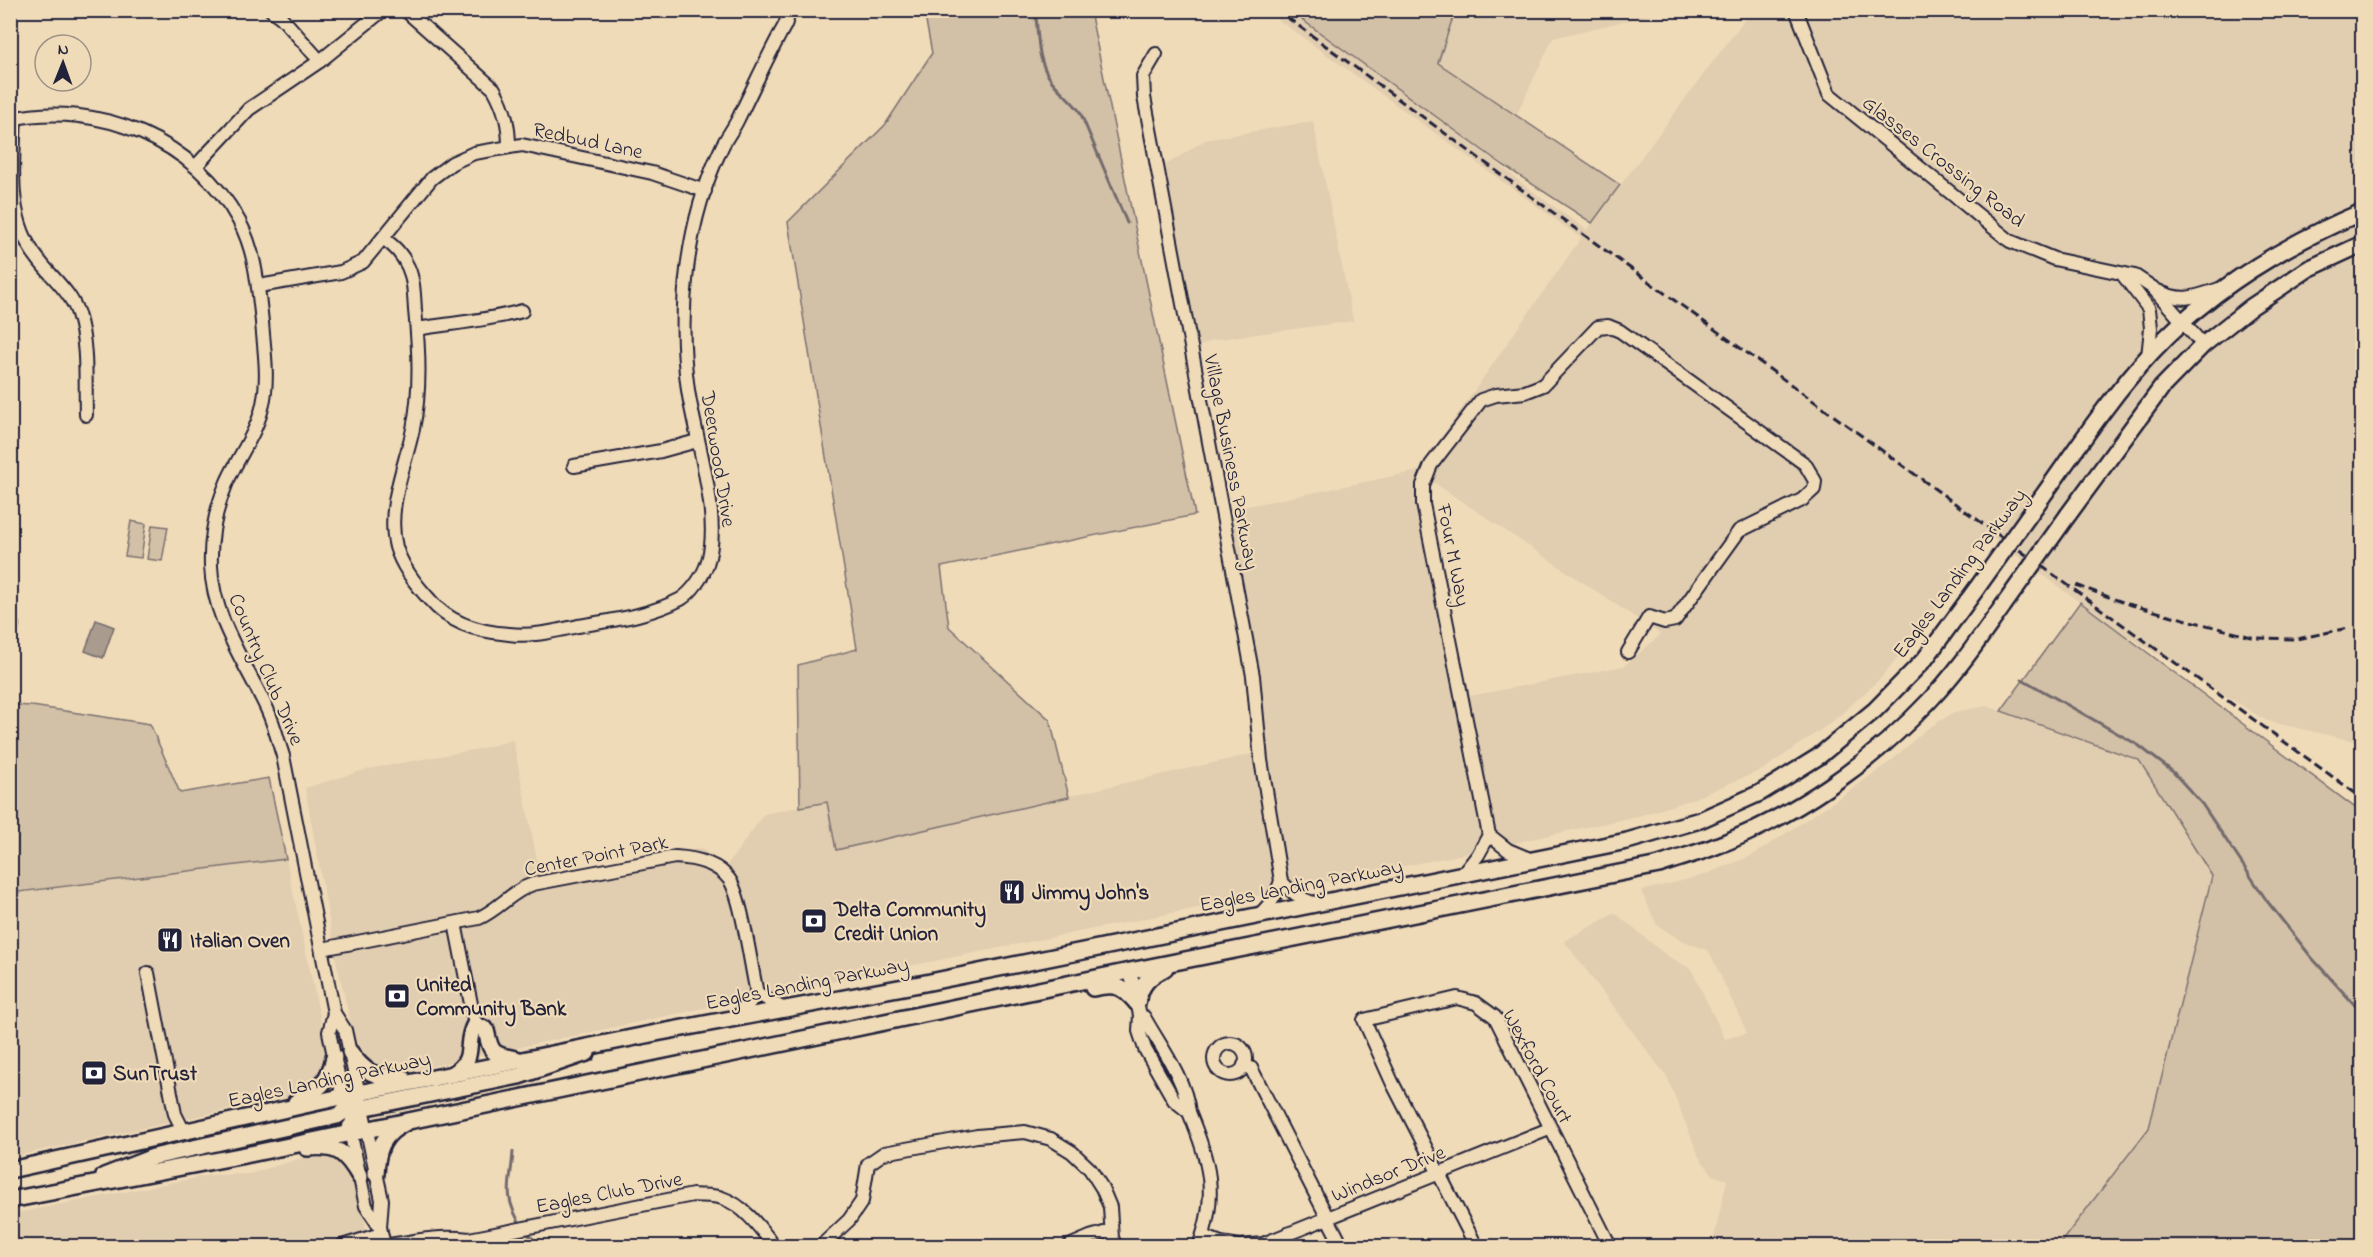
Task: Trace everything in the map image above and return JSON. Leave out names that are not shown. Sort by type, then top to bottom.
[{"type":"main road","name":"Eagles Landing Parkway","points":[[10,1170],[283,1110],[361,1100],[454,1074],[521,1060],[785,1010],[1627,841],[1700,820],[1770,787],[1818,757],[1875,710],[1925,659],[2106,409],[2148,357],[2201,305],[2255,266],[2321,229],[2362,212]]},
{"type":"main road","points":[[10,1200],[250,1154],[351,1131],[1183,960],[1659,865],[1712,848],[1766,823],[1830,786],[1887,742],[1931,700],[1966,658],[2162,387],[2203,345],[2251,306],[2308,269],[2362,244]]},
{"type":"main road","points":[[1139,1012],[1140,988],[1147,978],[1183,960]]},
{"type":"main road","points":[[966,1005],[1018,1002],[1110,984],[1120,987],[1139,1012]]},
{"type":"main road","points":[[350,1052],[361,1067],[374,1075],[384,1077],[454,1074],[469,1059],[471,1050],[469,1034],[475,1023],[486,1030],[490,1049],[497,1055],[521,1060]]},
{"type":"main road","points":[[351,1131],[361,1100],[519,1076],[570,1061],[617,1041]]},
{"type":"main road","points":[[283,1110],[322,1086],[332,1069],[334,1057]]},
{"type":"main road","points":[[62,1191],[153,1157],[319,1122],[337,1116],[344,1103]]},
{"type":"main road","points":[[376,1174],[381,1143],[389,1132],[417,1118]]},
{"type":"main road","points":[[250,1154],[329,1148],[344,1154],[360,1177]]},
{"type":"street","points":[[271,10],[281,17],[320,61]]},
{"type":"street","points":[[196,166],[249,109],[320,61],[383,10]]},
{"type":"street","points":[[405,10],[494,89],[503,105],[509,125],[509,147]]},
{"type":"street","name":"Deerwood Drive","points":[[384,239],[398,249],[408,266],[412,279],[417,329],[420,366],[416,404],[413,428],[397,493],[394,532],[397,548],[418,587],[435,606],[458,622],[489,632],[513,635],[543,633],[642,614],[684,597],[702,574],[711,548],[713,520],[688,389],[683,339],[688,256],[705,191],[721,148],[785,25],[790,10]]},
{"type":"street","name":"Glasses Crossing Road","points":[[1796,10],[1828,94],[2010,241],[2054,259],[2135,276],[2153,288],[2203,345]]},
{"type":"street","name":"Village Business Parkway","points":[[1155,54],[1143,76],[1144,97],[1253,676],[1261,760],[1281,881]]},
{"type":"street","name":"Country Club Drive","points":[[13,119],[37,115],[70,115],[106,120],[161,141],[186,157],[208,177],[239,220],[250,248],[259,286],[266,378],[263,404],[257,426],[227,481],[219,505],[213,533],[211,565],[213,590],[234,646],[275,729],[283,756],[334,1013],[345,1030],[382,1200],[382,1238]]},
{"type":"street","points":[[13,119],[12,171],[17,218],[31,250],[63,288],[77,312],[85,345],[86,415]]},
{"type":"street","name":"Redbud Lane","points":[[259,286],[341,272],[363,262],[384,239],[414,197],[432,178],[452,163],[474,153],[522,146],[652,173],[705,191]]},
{"type":"street","points":[[2123,275],[2149,309],[2151,328],[2148,357]]},
{"type":"street","points":[[2153,288],[2169,297],[2182,299],[2226,287]]},
{"type":"street","points":[[417,329],[493,319],[522,311]]},
{"type":"street","name":"Four M Way","points":[[1489,835],[1425,513],[1423,485],[1431,465],[1481,400],[1496,395],[1525,392],[1543,385],[1598,327],[1608,326],[1620,331],[1805,465],[1815,481],[1814,489],[1802,500],[1739,531],[1675,620],[1665,622],[1649,618],[1628,652]]},
{"type":"street","points":[[574,466],[661,451],[698,441]]},
{"type":"street","points":[[1463,874],[1478,855],[1489,835],[1508,850],[1532,860]]},
{"type":"street","name":"Center Point Park","points":[[322,949],[479,918],[491,912],[521,888],[533,884],[675,857],[694,858],[720,871],[730,879],[736,896],[757,993]]},
{"type":"street","points":[[1258,915],[1273,900],[1281,881],[1290,892],[1302,900],[1315,904]]},
{"type":"street","points":[[455,922],[475,1023]]},
{"type":"street","points":[[1130,971],[1139,1012],[1154,1049],[1153,1065],[1174,1100],[1189,1112]]},
{"type":"street","points":[[148,973],[175,1114],[184,1132]]},
{"type":"street","points":[[737,1018],[757,993],[785,1010]]},
{"type":"street","name":"Wexford Court","points":[[1439,1173],[1392,1082],[1364,1020],[1457,998],[1476,1003],[1495,1017],[1610,1246]]},
{"type":"street","points":[[1139,1012],[1182,1085],[1188,1098],[1189,1112],[1203,1146],[1210,1172],[1210,1202],[1201,1241]]},
{"type":"street","name":"Country Club Drive","points":[[334,1013],[329,1032],[334,1057],[366,1206],[382,1238]]},
{"type":"street","points":[[1244,1065],[1251,1068],[1342,1246]]},
{"type":"street","name":"Windsor Drive","points":[[1201,1241],[1240,1246],[1263,1244],[1550,1129]]},
{"type":"street","points":[[820,1246],[849,1221],[862,1201],[868,1164],[884,1153],[977,1136],[1025,1132],[1051,1139],[1078,1157],[1090,1169],[1110,1207],[1111,1231],[1116,1246]]},
{"type":"street","points":[[1439,1173],[1476,1246]]},
{"type":"street","name":"Eagles Club Drive","points":[[469,1239],[693,1195],[722,1198],[741,1209],[774,1246]]},
{"type":"street","points":[[1069,1246],[1111,1231]]},
{"type":"street","points":[[342,1246],[382,1238],[423,1239],[452,1236],[469,1239]]},
{"type":"street","points":[[457,1246],[469,1239]]},
{"type":"shaded area","points":[[924,11],[1090,11],[1195,515],[941,567],[949,627],[1050,720],[1069,797],[836,850],[827,802],[800,807],[798,665],[857,649],[788,222],[885,125],[932,53]]},
{"type":"shaded area","points":[[1266,11],[1290,11],[1478,147],[1524,185],[1587,230],[1751,11],[2362,11],[2362,743],[2267,721],[2116,629],[1986,533],[1925,624],[1879,680],[1832,722],[1764,769],[1690,800],[1642,815],[1459,855],[737,1001],[395,1074],[373,1070],[356,1046],[337,964],[305,788],[368,769],[479,749],[513,740],[541,880],[701,848],[725,868],[764,814],[827,801],[836,849],[1265,751],[1214,513],[1418,471],[1581,238]],"holes":[[[1418,472],[1660,634],[1624,666],[1460,698]]]},
{"type":"shaded area","points":[[1290,11],[1455,11],[1438,63],[1620,185],[1592,223],[1503,165]]},
{"type":"shaded area","points":[[1455,11],[1666,11],[1553,38],[1517,114],[1437,63]]},
{"type":"shaded area","points":[[1313,121],[1353,321],[1213,340],[1187,352],[1166,165],[1205,140]]},
{"type":"shaded area","points":[[131,521],[146,524],[141,558],[125,556]]},
{"type":"shaded area","points":[[152,525],[168,527],[162,561],[147,559]]},
{"type":"shaded area","points":[[2080,602],[2362,813],[2362,1246],[2058,1246],[2149,1128],[2212,876],[2139,760],[2001,711]]},
{"type":"shaded area","points":[[96,620],[114,627],[103,658],[85,651]]},
{"type":"shaded area","points":[[11,705],[32,706],[150,724],[180,793],[269,778],[286,859],[11,893]]},
{"type":"shaded area","points":[[1987,706],[2139,760],[2212,876],[2149,1128],[2058,1246],[1712,1246],[1727,1180],[1713,1175],[1699,1157],[1667,1077],[1564,941],[1615,913],[1666,955],[1691,969],[1725,1039],[1747,1033],[1709,951],[1679,939],[1657,925],[1641,891],[1701,876],[1753,855],[1891,761],[1924,731],[1954,712]]},
{"type":"shaded area","points":[[286,859],[330,1064],[315,1091],[11,1157],[10,893]]},
{"type":"shaded area","points":[[331,1154],[349,1164],[363,1212],[369,1246],[11,1246],[11,1214],[210,1175],[249,1174],[306,1157]]},
{"type":"waterway","points":[[1035,10],[1040,55],[1046,72],[1080,112],[1127,223]]},
{"type":"waterway","points":[[2022,679],[2138,745],[2173,772],[2202,804],[2267,901],[2312,958],[2362,1013]]},
{"type":"waterway","points":[[513,1152],[509,1189],[511,1205],[521,1225]]},
{"type":"waterway","points":[[525,1231],[540,1246]]},
{"type":"railway","points":[[1277,10],[2362,798]]},
{"type":"railway","points":[[2076,585],[2128,604],[2255,638],[2297,639],[2348,628]]},
{"type":"place","name":"Jimmy John's","points":[[1012,892]]},
{"type":"place","name":"Delta Community Credit Union","points":[[814,921]]},
{"type":"place","name":"Italian Oven","points":[[170,940]]},
{"type":"place","name":"United Community Bank","points":[[397,996]]},
{"type":"place","name":"SunTrust","points":[[94,1073]]}]
